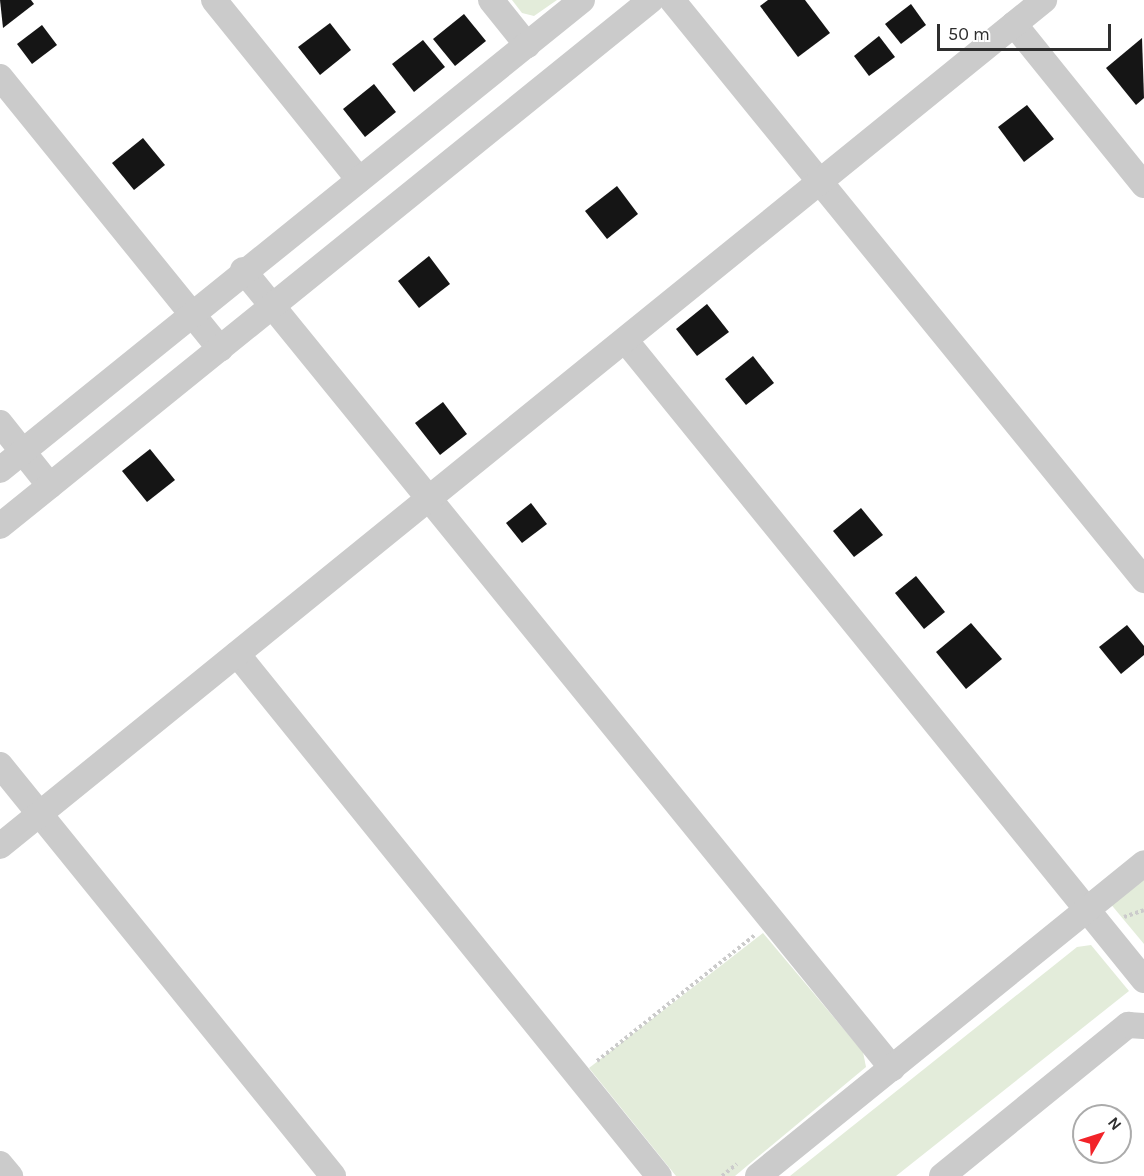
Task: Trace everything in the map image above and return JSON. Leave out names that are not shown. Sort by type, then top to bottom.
[{"type":"street","points":[[214,0],[359,180]]},
{"type":"street","points":[[491,0],[527,45]]},
{"type":"street","points":[[0,470],[189,313],[359,180],[582,0]]},
{"type":"street","points":[[0,526],[651,0]]},
{"type":"street","points":[[672,0],[1144,580]]},
{"type":"street","points":[[0,846],[1044,0]]},
{"type":"street","points":[[1014,24],[1144,185]]},
{"type":"street","points":[[0,77],[220,349]]},
{"type":"street","points":[[243,270],[892,1068]]},
{"type":"street","points":[[625,340],[1144,980]]},
{"type":"street","points":[[0,423],[50,486]]},
{"type":"street","points":[[237,654],[659,1176]]},
{"type":"street","points":[[0,765],[333,1176]]},
{"type":"street","points":[[749,1169],[892,1068],[1144,863]]},
{"type":"street","points":[[942,1176],[1128,1025],[1144,1026]]},
{"type":"street","points":[[0,1164],[10,1176]]},
{"type":"path","points":[[1122,918],[1144,910]]},
{"type":"path","points":[[578,1077],[759,932],[766,941]]},
{"type":"path","points":[[722,1176],[749,1169]]},
{"type":"green space","points":[[512,0],[557,0],[534,16],[522,13]]},
{"type":"green space","points":[[1144,874],[1144,944],[1109,902]]},
{"type":"green space","points":[[763,933],[863,1052],[866,1067],[735,1176],[676,1176],[589,1068]]},
{"type":"green space","points":[[1091,945],[1129,991],[896,1176],[790,1176],[1077,947]]},
{"type":"building","points":[[0,0],[31,0],[34,4],[3,28]]},
{"type":"building","points":[[768,0],[805,0],[830,33],[798,57],[760,6]]},
{"type":"building","points":[[911,4],[926,25],[901,44],[885,24]]},
{"type":"building","points":[[464,14],[486,41],[455,66],[433,39]]},
{"type":"building","points":[[330,23],[351,50],[320,75],[298,47]]},
{"type":"building","points":[[42,25],[57,45],[32,64],[17,44]]},
{"type":"building","points":[[879,36],[895,57],[869,76],[854,56]]},
{"type":"building","points":[[1142,38],[1144,98],[1136,105],[1106,68]]},
{"type":"building","points":[[423,40],[445,67],[414,92],[392,64]]},
{"type":"building","points":[[374,84],[396,112],[365,137],[343,109]]},
{"type":"building","points":[[1027,105],[1054,139],[1024,162],[998,127]]},
{"type":"building","points":[[143,138],[165,165],[134,190],[112,163]]},
{"type":"building","points":[[617,186],[638,214],[607,239],[585,211]]},
{"type":"building","points":[[429,256],[450,284],[419,308],[398,281]]},
{"type":"building","points":[[707,304],[729,332],[697,356],[676,329]]},
{"type":"building","points":[[753,356],[774,383],[746,405],[725,379]]},
{"type":"building","points":[[443,402],[467,434],[440,455],[415,423]]},
{"type":"building","points":[[150,449],[175,480],[147,502],[122,471]]},
{"type":"building","points":[[531,503],[547,524],[522,543],[506,523]]},
{"type":"building","points":[[861,508],[883,535],[854,557],[833,531]]},
{"type":"building","points":[[916,576],[945,612],[924,629],[895,593]]},
{"type":"building","points":[[971,623],[1002,659],[966,689],[936,652]]},
{"type":"building","points":[[1127,625],[1144,646],[1144,655],[1121,674],[1099,647]]}]
